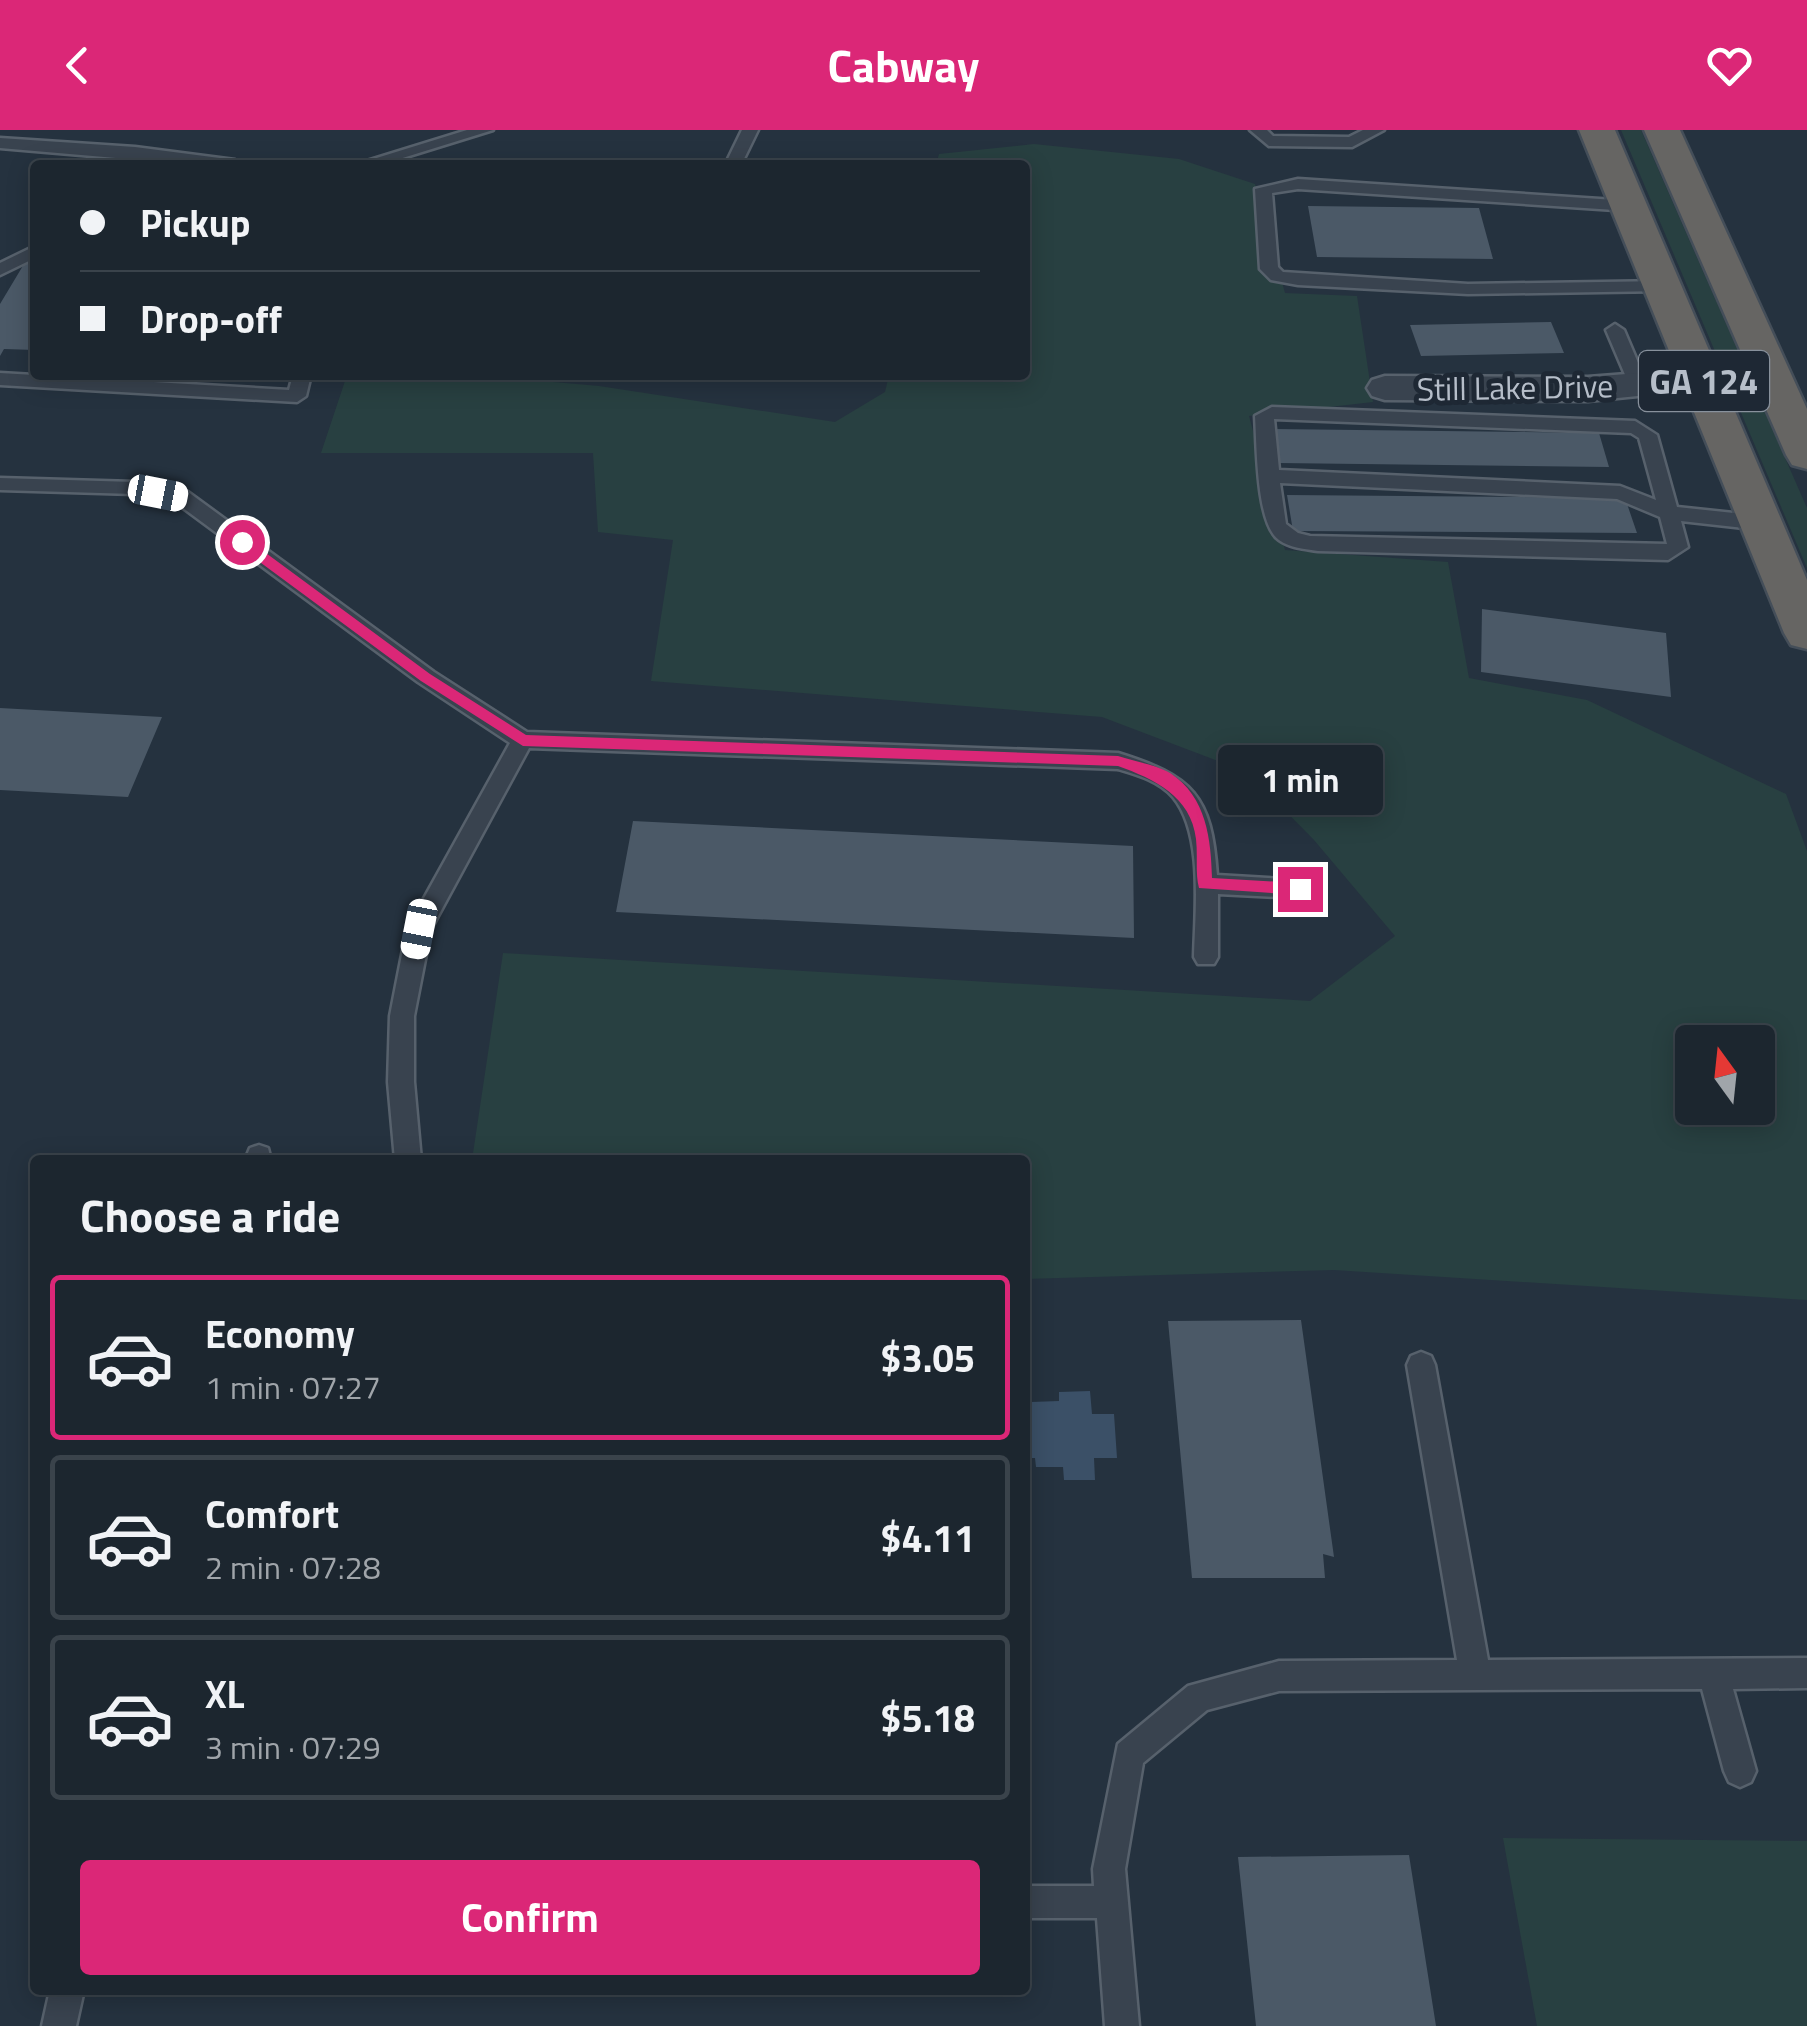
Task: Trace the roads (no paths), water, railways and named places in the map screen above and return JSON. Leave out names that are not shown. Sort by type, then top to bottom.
[{"type":"highway","name":"GA 124","points":[[1597,130],[1807,633]]},
{"type":"highway","name":"GA 124","points":[[1662,130],[1807,455]]},
{"type":"street","name":"Still Lake Drive","points":[[1385,388],[1588,390],[1704,380]]},
{"type":"lane","points":[[380,160],[485,130]]},
{"type":"lane","points":[[735,160],[750,130]]},
{"type":"lane","points":[[1258,130],[1269,141],[1352,142],[1376,130]]},
{"type":"lane","points":[[0,142],[130,159]]},
{"type":"lane","points":[[1630,206],[1298,184],[1263,189],[1269,269],[1278,276],[1468,289],[1664,286]]},
{"type":"lane","points":[[0,270],[30,254]]},
{"type":"lane","points":[[1615,330],[1638,384]]},
{"type":"lane","points":[[0,379],[298,396],[301,380]]},
{"type":"lane","points":[[1272,413],[1635,427],[1648,435],[1670,513],[1678,547],[1668,553],[1318,544],[1290,540],[1278,530],[1274,518],[1273,476],[1264,416],[1272,413]]},
{"type":"lane","points":[[1273,476],[1620,492],[1670,513],[1762,523]]},
{"type":"lane","points":[[0,484],[134,488],[182,498],[426,678],[523,740],[1118,761],[1166,778],[1192,807],[1204,836],[1206,956]]},
{"type":"lane","points":[[408,1155],[401,1082],[402,1016],[419,929],[523,740]]},
{"type":"lane","points":[[1204,884],[1300,889]]},
{"type":"lane","points":[[1421,1365],[1475,1675]]},
{"type":"lane","points":[[1122,2026],[1109,1869],[1129,1755],[1199,1697],[1279,1676],[1807,1673]]},
{"type":"lane","points":[[1713,1674],[1740,1771]]},
{"type":"lane","points":[[1030,1902],[1112,1902]]},
{"type":"lane","points":[[59,2026],[66,1995]]},
{"type":"water","points":[[1090,1391],[1092,1414],[1114,1414],[1117,1458],[1094,1458],[1095,1480],[1064,1480],[1063,1467],[1036,1467],[1035,1458],[1030,1458],[1031,1402],[1059,1401],[1059,1392]]}]
